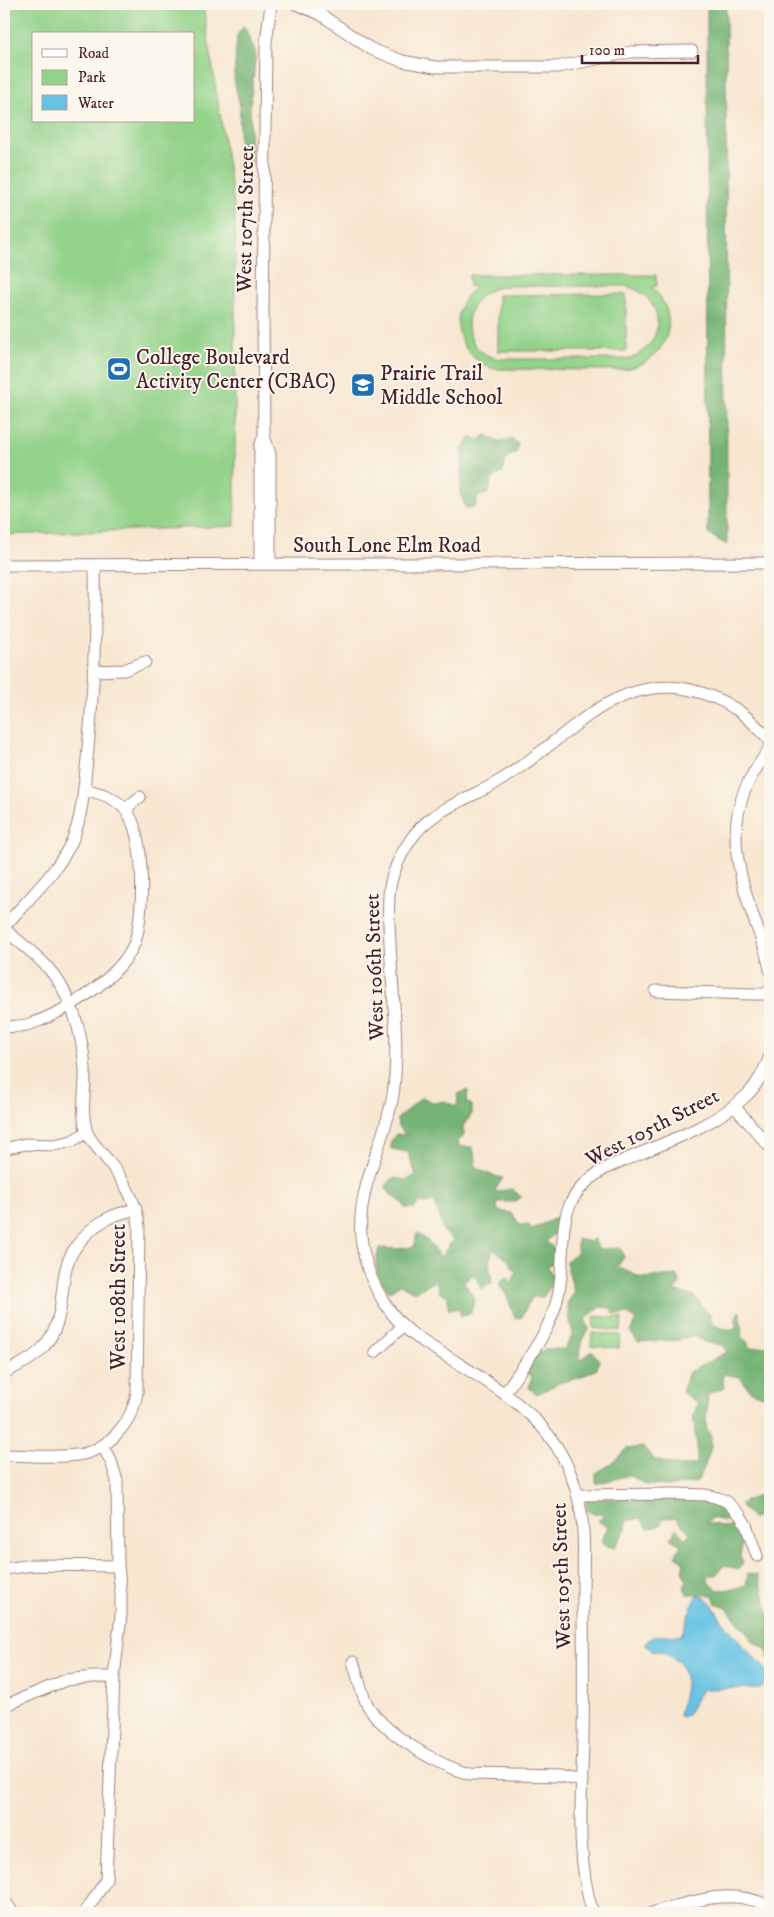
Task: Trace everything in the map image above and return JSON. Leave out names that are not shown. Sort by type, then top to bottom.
[{"type":"street","name":"West 107th Street","points":[[265,564],[260,446],[264,436],[263,310],[266,43],[271,4]]},
{"type":"street","points":[[296,4],[320,14],[370,49],[402,61],[435,67],[557,67],[631,52],[692,51]]},
{"type":"street","name":"South Lone Elm Road","points":[[4,565],[770,563]]},
{"type":"street","points":[[4,928],[58,864],[67,849],[78,822],[84,789],[92,712],[95,565]]},
{"type":"street","points":[[94,671],[124,670],[145,662]]},
{"type":"street","name":"West 106th Street","points":[[505,1393],[416,1338],[403,1326],[384,1301],[367,1265],[362,1247],[360,1221],[366,1189],[389,1114],[393,1091],[394,1021],[389,895],[394,871],[408,844],[427,822],[439,812],[501,780],[594,711],[628,693],[660,688],[679,688],[711,696],[735,708],[770,740]]},
{"type":"street","points":[[770,747],[743,794],[736,821],[735,834],[736,855],[740,874],[770,970]]},
{"type":"street","points":[[4,1027],[29,1024],[70,1006],[94,990],[120,965],[134,945],[141,916],[141,869],[137,833],[126,809],[114,799],[102,793],[84,789]]},
{"type":"street","points":[[126,809],[140,797]]},
{"type":"street","name":"West 108th Street","points":[[4,928],[49,969],[58,981],[70,1006],[81,1035],[84,1068],[84,1115],[87,1132],[125,1185],[136,1209],[139,1227],[136,1398],[130,1416],[122,1428],[102,1446],[77,1455],[4,1455]]},
{"type":"street","points":[[656,990],[754,994],[764,994],[770,991]]},
{"type":"street","name":"West 105th Street","points":[[593,1913],[584,1876],[582,1781],[583,1544],[581,1513],[578,1496],[568,1468],[551,1438],[537,1420],[517,1401],[505,1393],[537,1343],[552,1315],[560,1282],[565,1218],[568,1208],[579,1189],[595,1174],[608,1167],[715,1120],[734,1106],[756,1084],[770,1058]]},
{"type":"street","points":[[734,1106],[770,1147]]},
{"type":"street","points":[[4,1149],[25,1144],[54,1145],[72,1141],[87,1132]]},
{"type":"street","points":[[4,1372],[36,1355],[52,1333],[60,1316],[67,1266],[80,1242],[90,1230],[106,1219],[136,1209]]},
{"type":"street","points":[[375,1352],[403,1326]]},
{"type":"street","points":[[85,1913],[106,1880],[114,1677],[121,1615],[118,1566],[117,1480],[111,1461],[102,1446]]},
{"type":"street","points":[[578,1496],[678,1494],[706,1495],[718,1498],[726,1501],[740,1515],[746,1525],[757,1556]]},
{"type":"street","points":[[4,1569],[33,1565],[118,1566]]},
{"type":"street","points":[[353,1662],[364,1696],[376,1717],[395,1734],[438,1762],[470,1774],[559,1776],[582,1781]]},
{"type":"street","points":[[4,1706],[66,1680],[114,1677]]},
{"type":"street","points":[[652,1913],[723,1896],[745,1897],[770,1907]]},
{"type":"street","points":[[4,1900],[13,1913]]},
{"type":"green space","name":"College Boulevard Activity Center (CBAC)","points":[[4,4],[203,5],[235,212],[235,526],[4,535]]},
{"type":"green space","points":[[707,4],[726,4],[727,545],[708,534]]},
{"type":"green space","points":[[244,26],[256,53],[250,106],[251,165],[238,169],[240,106],[234,80],[237,35]]},
{"type":"green space","points":[[469,275],[656,275],[657,286],[652,287],[662,301],[668,315],[668,329],[664,342],[657,353],[646,362],[632,368],[615,370],[494,369],[471,355],[459,334],[458,321],[460,309],[465,298],[475,287],[469,286]],"holes":[[[506,286],[626,286],[639,292],[649,300],[655,310],[657,321],[656,332],[651,343],[642,352],[629,359],[501,359],[486,355],[476,346],[470,335],[468,322],[471,310],[478,299],[490,290]]]},
{"type":"green space","points":[[626,294],[626,351],[498,351],[498,295]]},
{"type":"green space","points":[[486,435],[499,442],[512,439],[518,444],[516,453],[507,457],[502,473],[492,479],[488,493],[478,497],[475,507],[466,508],[460,494],[463,448],[471,438],[479,440]]},
{"type":"green space","points":[[468,1090],[467,1103],[472,1105],[472,1114],[463,1126],[464,1136],[458,1142],[460,1147],[472,1147],[476,1158],[475,1167],[491,1175],[503,1178],[494,1192],[512,1189],[521,1197],[516,1202],[497,1202],[498,1211],[512,1213],[520,1225],[528,1224],[532,1229],[556,1218],[555,1233],[546,1242],[555,1249],[557,1261],[547,1266],[555,1281],[543,1297],[532,1297],[521,1318],[515,1318],[507,1296],[499,1285],[505,1277],[512,1283],[516,1272],[508,1260],[493,1249],[489,1263],[492,1283],[481,1289],[474,1274],[464,1282],[475,1299],[471,1312],[461,1317],[459,1309],[448,1309],[448,1295],[440,1293],[436,1281],[414,1292],[400,1284],[389,1292],[377,1271],[376,1261],[379,1248],[398,1249],[414,1247],[417,1233],[427,1240],[441,1257],[453,1240],[443,1231],[439,1214],[433,1202],[425,1204],[419,1201],[415,1208],[405,1208],[385,1187],[393,1178],[407,1180],[416,1175],[408,1152],[391,1149],[391,1141],[396,1134],[406,1135],[398,1127],[397,1119],[422,1097],[435,1103],[444,1101],[457,1107],[458,1094]]},
{"type":"green space","points":[[577,1239],[589,1242],[594,1239],[599,1249],[620,1248],[624,1257],[617,1267],[642,1278],[676,1275],[681,1282],[675,1291],[694,1296],[711,1316],[711,1324],[725,1329],[736,1329],[736,1317],[740,1311],[742,1336],[748,1343],[749,1348],[770,1346],[770,1398],[751,1392],[740,1377],[724,1374],[722,1378],[724,1388],[708,1394],[706,1427],[711,1436],[711,1448],[697,1482],[672,1486],[646,1485],[629,1475],[596,1484],[596,1473],[611,1464],[626,1449],[643,1447],[655,1460],[680,1466],[697,1464],[697,1446],[693,1417],[698,1403],[682,1392],[689,1372],[727,1352],[722,1345],[704,1342],[693,1335],[679,1340],[638,1342],[630,1332],[636,1320],[628,1314],[614,1314],[611,1308],[600,1307],[585,1319],[589,1329],[579,1352],[581,1360],[592,1351],[599,1360],[597,1369],[581,1377],[559,1383],[537,1394],[529,1388],[532,1376],[528,1374],[531,1358],[545,1349],[565,1349],[573,1334],[567,1304],[574,1292],[566,1262],[577,1252]]},
{"type":"green space","points":[[594,1316],[622,1318],[621,1331],[593,1328]]},
{"type":"green space","points":[[592,1333],[620,1335],[619,1348],[591,1346]]},
{"type":"green space","points":[[770,1483],[769,1523],[766,1515],[753,1519],[740,1506],[744,1501],[765,1494]]},
{"type":"green space","points":[[707,1497],[713,1506],[724,1506],[733,1518],[724,1521],[712,1518],[706,1522],[724,1527],[737,1524],[742,1544],[740,1556],[743,1562],[739,1570],[724,1565],[716,1575],[706,1575],[709,1583],[718,1590],[734,1589],[746,1585],[748,1573],[758,1575],[770,1616],[770,1661],[766,1649],[754,1642],[727,1608],[716,1604],[713,1595],[688,1595],[684,1588],[687,1580],[682,1572],[684,1562],[675,1556],[681,1545],[671,1539],[676,1528],[685,1539],[690,1533],[677,1518],[663,1518],[660,1525],[648,1529],[641,1518],[626,1521],[626,1529],[614,1548],[603,1545],[603,1536],[608,1527],[598,1521],[603,1517],[601,1513],[591,1513],[586,1510],[586,1499]]},
{"type":"water","points":[[698,1595],[705,1597],[710,1602],[721,1619],[763,1666],[767,1679],[759,1688],[702,1689],[687,1715],[682,1717],[679,1716],[685,1676],[680,1663],[664,1652],[651,1650],[645,1644],[656,1636],[678,1636],[682,1634],[694,1600]]},
{"type":"place","name":"College Boulevard Activity Center (CBAC)","points":[[119,369]]},
{"type":"place","name":"Prairie Trail Middle School","points":[[363,385]]}]
